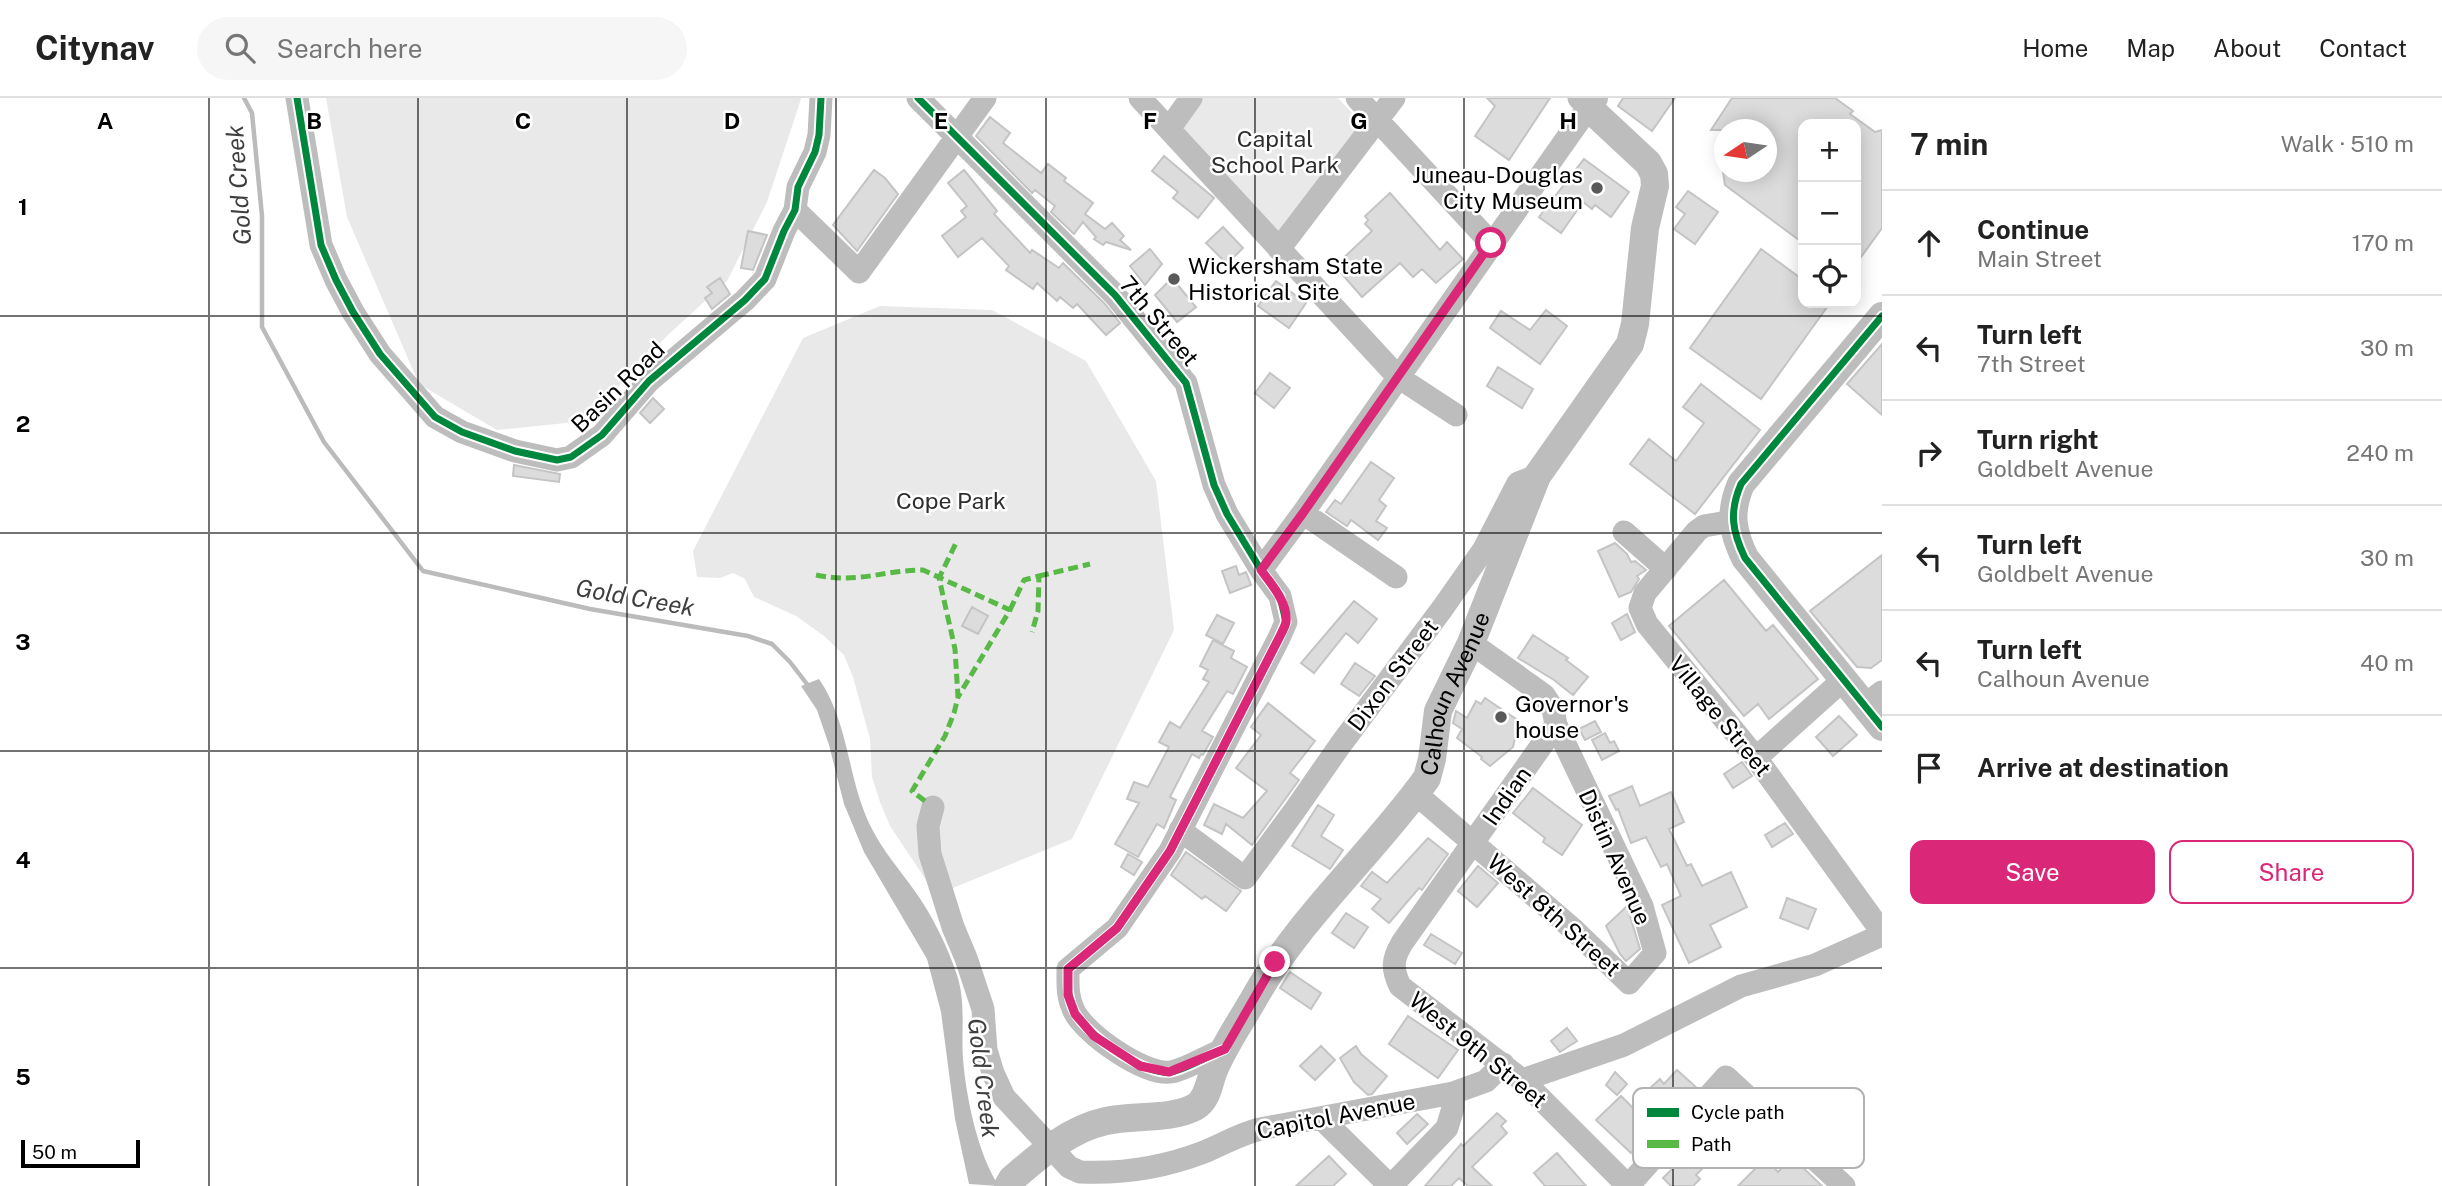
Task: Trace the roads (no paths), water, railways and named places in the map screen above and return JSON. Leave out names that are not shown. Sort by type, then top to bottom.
[{"type":"main road","name":"Calhoun Avenue","points":[[1010,1183],[1050,1146],[1076,1132],[1106,1121],[1158,1115],[1197,1106],[1208,1091],[1225,1049],[1275,962],[1427,778],[1438,711],[1471,643],[1537,476],[1630,344],[1635,324],[1645,228],[1655,186],[1654,174],[1648,163],[1587,101]]},
{"type":"main road","points":[[1876,708],[1843,680],[1745,558],[1737,541],[1733,503],[1741,484],[1882,316]]},
{"type":"street","name":"Basin Road","points":[[298,98],[321,244],[335,280],[380,354],[435,417],[462,432],[515,451],[557,460],[571,457],[602,435],[649,382],[745,300],[765,279],[784,230],[795,210],[799,187],[815,152],[821,98]]},
{"type":"street","name":"7th Street","points":[[918,98],[1115,295],[1186,383],[1214,485],[1227,514],[1280,597],[1286,622],[1180,830]]},
{"type":"street","points":[[795,210],[859,272],[985,98]]},
{"type":"street","points":[[1140,98],[1398,377],[1456,415]]},
{"type":"street","points":[[1169,129],[1191,98]]},
{"type":"street","points":[[1357,98],[1491,243]]},
{"type":"street","points":[[1279,249],[1394,98]]},
{"type":"street","points":[[1261,570],[1398,377],[1587,101]]},
{"type":"street","name":"Dixon Street","points":[[1180,830],[1244,878],[1484,549],[1518,482],[1537,476]]},
{"type":"street","points":[[1303,513],[1396,577]]},
{"type":"street","name":"Village Street","points":[[1733,521],[1704,526],[1697,531],[1644,593],[1640,608],[1647,624],[1756,758],[1882,933]]},
{"type":"street","points":[[1624,532],[1666,569]]},
{"type":"street","points":[[1471,643],[1544,695],[1553,709],[1556,725]]},
{"type":"street","points":[[1756,758],[1843,680]]},
{"type":"street","name":"Indian","points":[[1392,969],[1395,954],[1402,943],[1556,725]]},
{"type":"street","name":"Distin Avenue","points":[[1556,725],[1642,906],[1655,953],[1629,983]]},
{"type":"street","name":"West 8th Street","points":[[1415,793],[1574,930],[1629,983]]},
{"type":"street","name":"Capitol Avenue","points":[[933,807],[928,826],[930,854],[983,1009],[986,1050],[993,1073],[1004,1097],[1069,1167],[1080,1172],[1133,1169],[1171,1163],[1260,1129],[1453,1094],[1486,1081],[1503,1064]]},
{"type":"street","points":[[1180,830],[1170,851],[1117,928],[1068,969],[1068,995],[1075,1014],[1094,1036],[1140,1066],[1169,1072],[1225,1049]]},
{"type":"street","points":[[1522,1080],[1624,1045],[1730,991],[1815,965],[1882,933]]},
{"type":"street","name":"West 9th Street","points":[[1392,969],[1400,986],[1522,1080],[1628,1186]]},
{"type":"street","points":[[1716,1088],[1726,1077],[1738,1088]]},
{"type":"street","points":[[1321,1118],[1391,1186],[1447,1128],[1453,1108],[1453,1094]]},
{"type":"street","points":[[1628,1186],[1644,1168]]},
{"type":"street","points":[[1825,1168],[1844,1186]]},
{"type":"street","points":[[1133,1169],[1151,1186]]},
{"type":"waterway","name":"Gold Creek","points":[[244,98],[252,113],[262,216],[262,327],[324,442],[423,571],[590,609],[748,636],[772,644],[810,688]]},
{"type":"place","name":"Juneau-Douglas City Museum","points":[[1597,188]]},
{"type":"place","name":"Wickersham State Historical Site","points":[[1174,279]]},
{"type":"place","name":"Governor's house","points":[[1501,717]]},
{"type":"park label","name":"Capital School Park","points":[[1275,152]]},
{"type":"park label","name":"Cope Park","points":[[951,501]]}]
